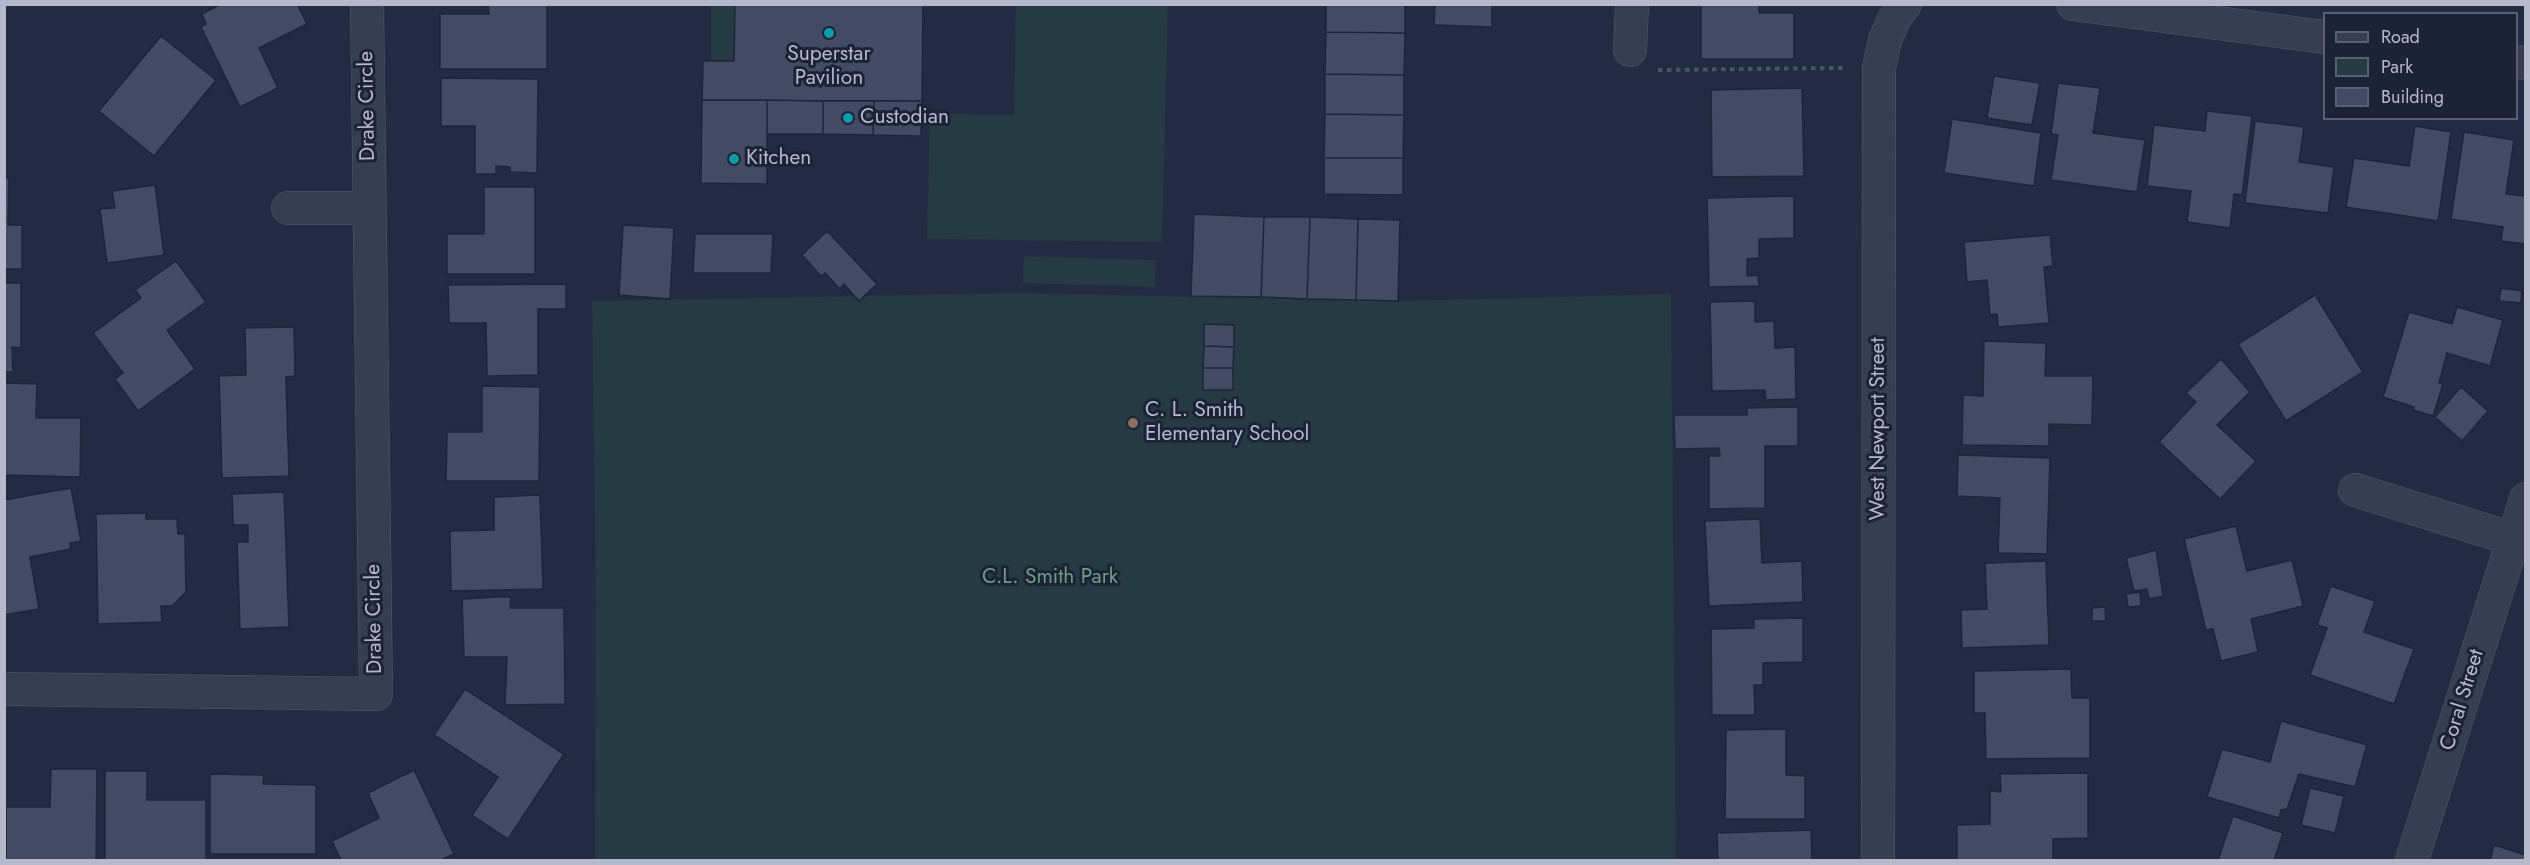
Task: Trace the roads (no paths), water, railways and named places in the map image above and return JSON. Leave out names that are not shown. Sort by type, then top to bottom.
[{"type":"street","name":"Drake Circle","points":[[4,689],[376,694],[367,4]]},
{"type":"street","points":[[1630,50],[1632,4]]},
{"type":"street","name":"West Newport Street","points":[[1878,861],[1879,68],[1885,40],[1894,19],[1905,4]]},
{"type":"street","points":[[2073,4],[2323,37]]},
{"type":"street","points":[[288,208],[369,208]]},
{"type":"street","points":[[2355,490],[2513,539]]},
{"type":"street","name":"Coral Street","points":[[2412,861],[2526,499]]},
{"type":"place","name":"Superstar Pavilion","points":[[829,33]]},
{"type":"place","name":"Custodian","points":[[848,118]]},
{"type":"place","name":"Kitchen","points":[[734,159]]},
{"type":"place","name":"C. L. Smith Elementary School","points":[[1133,423]]},
{"type":"park label","name":"C.L. Smith Park","points":[[1050,578]]}]
